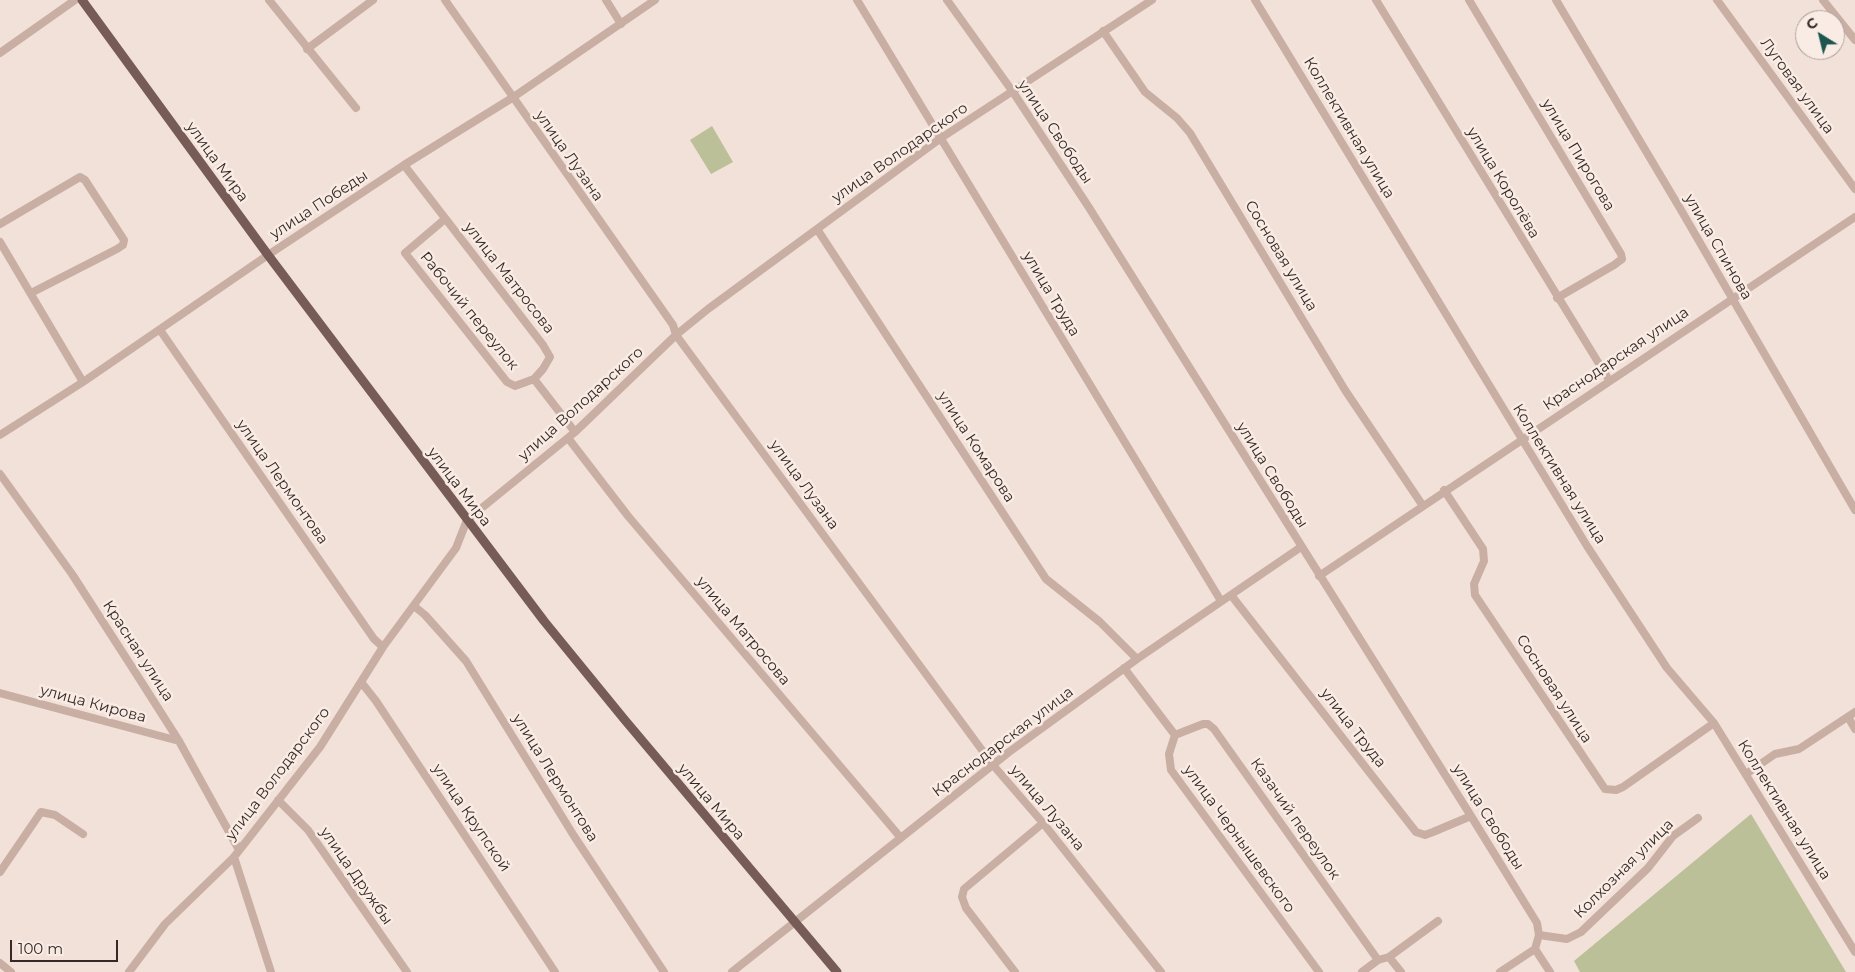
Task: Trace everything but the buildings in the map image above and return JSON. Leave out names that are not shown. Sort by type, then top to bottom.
[{"type":"main road","name":"улица Мира","points":[[82,0],[268,255],[467,520],[624,719],[837,972]]},
{"type":"street","points":[[0,53],[75,0]]},
{"type":"street","points":[[269,0],[356,108]]},
{"type":"street","points":[[307,49],[373,0]]},
{"type":"street","name":"улица Лузана","points":[[444,0],[673,326],[676,335],[993,765],[1043,823],[1161,972]]},
{"type":"street","points":[[606,0],[621,24]]},
{"type":"street","name":"улица Победы","points":[[0,435],[83,382],[268,255],[404,165],[512,98],[655,0]]},
{"type":"street","name":"улица Труда","points":[[857,0],[1221,601]]},
{"type":"street","name":"улица Свободы","points":[[947,0],[1012,92],[1088,206],[1471,816],[1537,923],[1539,935]]},
{"type":"street","name":"улица Володарского","points":[[129,972],[165,924],[237,853],[320,747],[383,647],[456,548],[467,520],[575,432],[676,335],[708,309],[940,138],[1012,92],[1142,3],[1152,0]]},
{"type":"street","name":"Коллективная улица","points":[[1255,0],[1521,439],[1657,654],[1714,723],[1855,952]]},
{"type":"street","name":"улица Королёва","points":[[1376,0],[1609,380]]},
{"type":"street","name":"улица Пирогова","points":[[1469,0],[1621,254],[1622,259],[1614,265],[1557,298]]},
{"type":"street","name":"улица Спинова","points":[[1556,0],[1855,510]]},
{"type":"street","name":"Луговая улица","points":[[1717,0],[1855,189]]},
{"type":"street","points":[[1823,0],[1855,40]]},
{"type":"street","name":"Сосновая улица","points":[[1103,31],[1145,92],[1177,118],[1190,133],[1345,390],[1422,506]]},
{"type":"street","name":"улица Матросова","points":[[404,165],[544,345],[550,357],[534,379]]},
{"type":"street","points":[[0,224],[80,177],[85,180],[124,240],[123,245],[117,249],[31,293]]},
{"type":"street","name":"Рабочий переулок","points":[[445,219],[405,253],[507,382],[515,386],[534,379]]},
{"type":"street","name":"Краснодарская улица","points":[[1319,576],[1609,380],[1854,220]]},
{"type":"street","name":"улица Комарова","points":[[817,228],[1046,579],[1100,622],[1137,659]]},
{"type":"street","points":[[0,242],[83,382]]},
{"type":"street","name":"улица Лермонтова","points":[[160,330],[374,639],[383,647]]},
{"type":"street","points":[[534,379],[575,432]]},
{"type":"street","name":"улица Матросова","points":[[568,438],[628,516],[901,838]]},
{"type":"street","name":"Красная улица","points":[[0,474],[72,574],[179,742],[237,853],[272,972]]},
{"type":"street","name":"Сосновая улица","points":[[1444,490],[1483,549],[1484,561],[1474,584],[1475,595],[1605,789],[1616,790],[1623,788],[1714,723]]},
{"type":"street","name":"Краснодарская улица","points":[[732,972],[796,924],[993,765],[1124,668],[1301,547]]},
{"type":"street","name":"улица Труда","points":[[1230,595],[1416,832],[1425,835],[1471,816]]},
{"type":"street","name":"улица Лермонтова","points":[[414,606],[432,622],[466,661],[574,836],[664,972]]},
{"type":"street","points":[[1124,668],[1176,736]]},
{"type":"street","name":"улица Крупской","points":[[361,682],[382,709],[555,972]]},
{"type":"street","name":"улица Кирова","points":[[0,693],[179,742]]},
{"type":"street","points":[[1746,774],[1775,754],[1798,749],[1855,712]]},
{"type":"street","points":[[1848,717],[1855,728]]},
{"type":"street","name":"Казачий переулок","points":[[1176,736],[1203,724],[1208,724],[1214,729],[1378,960]]},
{"type":"street","name":"улица Чернышевского","points":[[1176,736],[1169,754],[1171,770],[1319,972]]},
{"type":"street","name":"улица Дружбы","points":[[278,800],[308,830],[407,972]]},
{"type":"street","points":[[0,872],[41,812],[55,815],[83,834]]},
{"type":"street","name":"Колхозная улица","points":[[1539,935],[1567,939],[1580,932],[1648,868],[1673,836],[1698,818]]},
{"type":"street","points":[[1015,972],[966,908],[962,897],[964,889],[1043,823]]},
{"type":"street","points":[[1362,972],[1378,960],[1389,957],[1438,921]]},
{"type":"street","points":[[1500,972],[1535,949],[1539,935]]},
{"type":"street","points":[[1535,949],[1550,972]]},
{"type":"street","points":[[1389,957],[1401,972]]},
{"type":"street","points":[[0,963],[11,972]]},
{"type":"green space","points":[[712,126],[733,162],[711,174],[690,140]]},
{"type":"green space","points":[[1751,814],[1846,972],[1580,972],[1574,961]]}]
